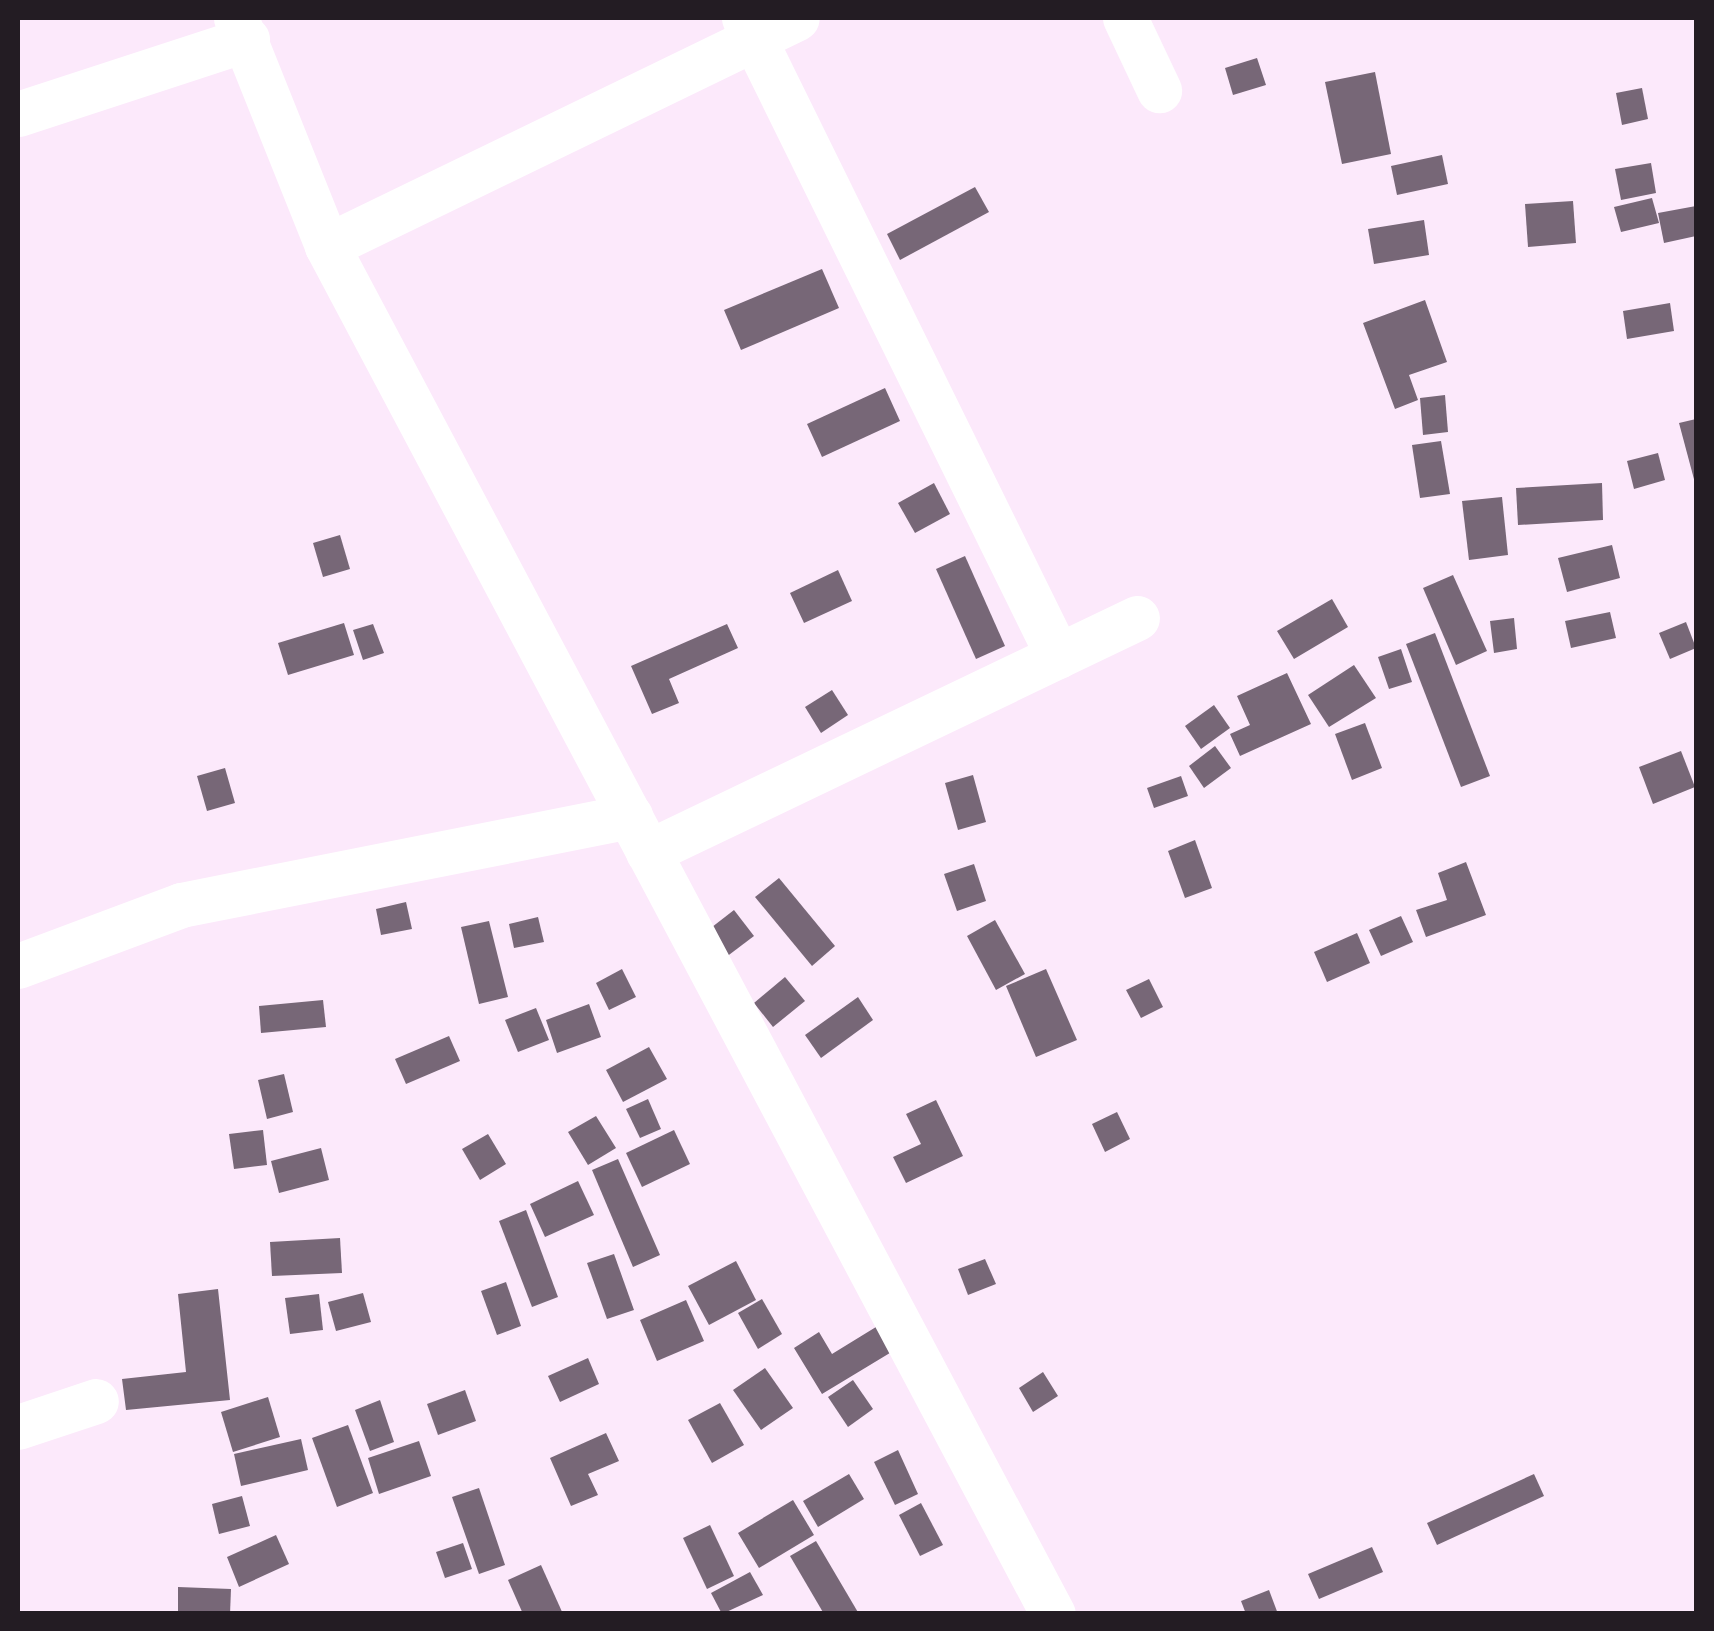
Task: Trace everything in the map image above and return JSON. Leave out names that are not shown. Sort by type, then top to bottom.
[{"type":"street","points":[[327,246],[749,28],[797,18]]},
{"type":"street","points":[[1125,18],[1159,90]]},
{"type":"street","points":[[18,114],[242,28],[327,246],[1053,1614]]},
{"type":"street","points":[[749,28],[1058,656]]},
{"type":"street","points":[[18,966],[181,906],[639,834],[1058,656],[1137,618]]},
{"type":"street","points":[[18,1427],[96,1401]]},
{"type":"building","points":[[1257,58],[1266,85],[1233,95],[1225,68]]},
{"type":"building","points":[[1375,72],[1391,154],[1342,164],[1325,82]]},
{"type":"building","points":[[1642,88],[1648,119],[1622,125],[1616,93]]},
{"type":"building","points":[[1442,155],[1448,184],[1397,195],[1391,166]]},
{"type":"building","points":[[1651,163],[1656,193],[1621,200],[1615,169]]},
{"type":"building","points":[[975,187],[989,212],[900,260],[887,234]]},
{"type":"building","points":[[1652,198],[1659,223],[1621,232],[1614,207]]},
{"type":"building","points":[[1573,201],[1576,243],[1528,247],[1525,204]]},
{"type":"building","points":[[1696,206],[1696,236],[1664,243],[1658,213]]},
{"type":"building","points":[[1424,220],[1429,255],[1374,264],[1368,229]]},
{"type":"building","points":[[822,269],[839,308],[741,350],[724,310]]},
{"type":"building","points":[[1425,300],[1447,362],[1409,375],[1418,400],[1395,409],[1363,323]]},
{"type":"building","points":[[1670,303],[1674,331],[1627,339],[1623,311]]},
{"type":"building","points":[[885,388],[900,421],[822,457],[807,424]]},
{"type":"building","points":[[1445,395],[1448,432],[1423,435],[1420,398]]},
{"type":"building","points":[[1696,419],[1696,483],[1695,483],[1679,423]]},
{"type":"building","points":[[1441,441],[1450,494],[1420,498],[1412,445]]},
{"type":"building","points":[[1658,453],[1665,480],[1634,489],[1627,461]]},
{"type":"building","points":[[934,483],[950,514],[915,533],[898,503]]},
{"type":"building","points":[[1602,483],[1603,520],[1518,525],[1516,488]]},
{"type":"building","points":[[1502,497],[1508,555],[1469,560],[1462,501]]},
{"type":"building","points":[[340,535],[350,569],[323,577],[313,543]]},
{"type":"building","points":[[1612,545],[1620,578],[1567,592],[1558,558]]},
{"type":"building","points":[[965,556],[1005,646],[976,659],[936,569]]},
{"type":"building","points":[[838,570],[852,601],[804,623],[790,593]]},
{"type":"building","points":[[1453,575],[1487,651],[1456,665],[1423,588]]},
{"type":"building","points":[[1332,599],[1348,627],[1294,659],[1277,631]]},
{"type":"building","points":[[1610,612],[1616,638],[1571,648],[1565,621]]},
{"type":"building","points":[[1514,618],[1517,649],[1494,653],[1490,621]]},
{"type":"building","points":[[1686,622],[1696,648],[1670,659],[1659,633]]},
{"type":"building","points":[[344,623],[354,655],[288,675],[278,643]]},
{"type":"building","points":[[373,624],[384,653],[363,660],[353,630]]},
{"type":"building","points":[[727,624],[738,648],[669,679],[679,703],[652,714],[631,666]]},
{"type":"building","points":[[1435,633],[1490,776],[1461,787],[1406,644]]},
{"type":"building","points":[[1401,649],[1412,682],[1389,689],[1378,657]]},
{"type":"building","points":[[1354,665],[1376,698],[1329,727],[1308,695]]},
{"type":"building","points":[[1287,673],[1311,724],[1240,756],[1230,734],[1250,725],[1237,696]]},
{"type":"building","points":[[832,690],[848,715],[821,733],[805,707]]},
{"type":"building","points":[[1214,705],[1230,728],[1201,749],[1185,726]]},
{"type":"building","points":[[1365,723],[1382,768],[1352,780],[1335,734]]},
{"type":"building","points":[[1215,746],[1231,768],[1204,788],[1189,766]]},
{"type":"building","points":[[1681,751],[1695,787],[1653,804],[1639,767]]},
{"type":"building","points":[[225,768],[235,803],[207,811],[197,776]]},
{"type":"building","points":[[973,775],[986,822],[958,830],[945,783]]},
{"type":"building","points":[[1181,776],[1188,796],[1154,808],[1147,788]]},
{"type":"building","points":[[1195,840],[1212,888],[1185,898],[1168,851]]},
{"type":"building","points":[[1466,862],[1486,915],[1426,937],[1416,910],[1447,900],[1438,873]]},
{"type":"building","points":[[974,864],[986,901],[957,911],[944,874]]},
{"type":"building","points":[[779,878],[835,946],[812,966],[755,897]]},
{"type":"building","points":[[406,902],[412,929],[381,935],[376,909]]},
{"type":"building","points":[[734,910],[754,936],[705,973],[685,948]]},
{"type":"building","points":[[1401,916],[1413,942],[1381,956],[1369,930]]},
{"type":"building","points":[[538,917],[544,942],[514,948],[509,924]]},
{"type":"building","points":[[995,920],[1025,974],[996,990],[967,936]]},
{"type":"building","points":[[489,921],[508,997],[479,1004],[461,927]]},
{"type":"building","points":[[1357,933],[1370,963],[1327,982],[1314,952]]},
{"type":"building","points":[[622,969],[636,997],[609,1010],[596,983]]},
{"type":"building","points":[[1046,969],[1077,1040],[1036,1057],[1006,986]]},
{"type":"building","points":[[785,977],[805,1001],[773,1027],[754,1003]]},
{"type":"building","points":[[1149,979],[1163,1007],[1141,1018],[1126,990]]},
{"type":"building","points":[[858,997],[873,1020],[821,1058],[805,1035]]},
{"type":"building","points":[[323,1000],[326,1027],[261,1033],[259,1006]]},
{"type":"building","points":[[589,1004],[601,1037],[557,1053],[546,1020]]},
{"type":"building","points":[[536,1008],[549,1040],[518,1052],[505,1020]]},
{"type":"building","points":[[449,1036],[460,1061],[406,1084],[395,1059]]},
{"type":"building","points":[[649,1047],[667,1079],[623,1102],[606,1070]]},
{"type":"building","points":[[284,1074],[293,1112],[267,1119],[258,1080]]},
{"type":"building","points":[[648,1099],[661,1129],[640,1138],[626,1109]]},
{"type":"building","points":[[936,1100],[963,1156],[906,1183],[893,1157],[921,1144],[906,1114]]},
{"type":"building","points":[[1117,1112],[1130,1139],[1105,1152],[1092,1124]]},
{"type":"building","points":[[596,1116],[616,1148],[588,1165],[568,1132]]},
{"type":"building","points":[[263,1130],[267,1165],[234,1169],[229,1134]]},
{"type":"building","points":[[674,1130],[690,1164],[642,1187],[626,1153]]},
{"type":"building","points":[[488,1134],[506,1164],[480,1180],[462,1149]]},
{"type":"building","points":[[321,1148],[329,1180],[279,1193],[271,1161]]},
{"type":"building","points":[[618,1159],[660,1255],[633,1267],[592,1170]]},
{"type":"building","points":[[578,1181],[594,1215],[545,1237],[530,1204]]},
{"type":"building","points":[[526,1210],[558,1297],[532,1307],[499,1221]]},
{"type":"building","points":[[340,1238],[342,1273],[272,1276],[270,1242]]},
{"type":"building","points":[[614,1254],[634,1310],[607,1319],[587,1263]]},
{"type":"building","points":[[985,1259],[996,1284],[968,1295],[958,1269]]},
{"type":"building","points":[[736,1261],[756,1300],[709,1325],[688,1286]]},
{"type":"building","points":[[506,1282],[521,1326],[497,1335],[481,1291]]},
{"type":"building","points":[[218,1289],[230,1400],[126,1410],[122,1379],[186,1372],[178,1294]]},
{"type":"building","points":[[363,1293],[371,1322],[336,1331],[328,1302]]},
{"type":"building","points":[[319,1294],[323,1330],[290,1334],[285,1298]]},
{"type":"building","points":[[762,1299],[782,1334],[758,1349],[738,1313]]},
{"type":"building","points":[[686,1300],[704,1341],[657,1361],[640,1320]]},
{"type":"building","points":[[902,1311],[918,1336],[822,1394],[794,1348],[819,1332],[832,1354]]},
{"type":"building","points":[[588,1358],[599,1384],[560,1402],[548,1376]]},
{"type":"building","points":[[765,1368],[793,1408],[761,1430],[733,1390]]},
{"type":"building","points":[[1043,1372],[1058,1396],[1033,1412],[1019,1388]]},
{"type":"building","points":[[853,1380],[873,1409],[848,1427],[828,1397]]},
{"type":"building","points":[[465,1390],[476,1421],[438,1435],[427,1404]]},
{"type":"building","points":[[268,1397],[280,1437],[233,1452],[221,1412]]},
{"type":"building","points":[[380,1400],[394,1442],[370,1451],[355,1410]]},
{"type":"building","points":[[720,1403],[744,1445],[712,1463],[688,1420]]},
{"type":"building","points":[[348,1425],[373,1493],[337,1507],[312,1438]]},
{"type":"building","points":[[606,1433],[619,1461],[588,1474],[598,1495],[571,1506],[550,1458]]},
{"type":"building","points":[[301,1439],[308,1470],[241,1486],[234,1454]]},
{"type":"building","points":[[419,1441],[431,1476],[379,1494],[368,1458]]},
{"type":"building","points":[[898,1450],[918,1494],[895,1505],[874,1462]]},
{"type":"building","points":[[849,1474],[864,1499],[818,1527],[803,1501]]},
{"type":"building","points":[[1534,1474],[1544,1496],[1437,1545],[1427,1523]]},
{"type":"building","points":[[479,1488],[505,1565],[479,1574],[452,1497]]},
{"type":"building","points":[[242,1496],[250,1526],[219,1534],[212,1504]]},
{"type":"building","points":[[793,1500],[814,1535],[759,1568],[738,1533]]},
{"type":"building","points":[[921,1503],[943,1545],[920,1556],[899,1515]]},
{"type":"building","points":[[710,1525],[734,1576],[707,1589],[683,1538]]},
{"type":"building","points":[[276,1535],[289,1564],[239,1587],[227,1557]]},
{"type":"building","points":[[816,1541],[859,1614],[824,1614],[790,1556]]},
{"type":"building","points":[[463,1543],[472,1569],[445,1578],[436,1552]]},
{"type":"building","points":[[1372,1547],[1383,1572],[1319,1599],[1308,1574]]},
{"type":"building","points":[[541,1565],[563,1614],[523,1614],[508,1580]]},
{"type":"building","points":[[750,1572],[763,1595],[722,1614],[711,1593]]},
{"type":"building","points":[[178,1587],[231,1589],[230,1614],[178,1614]]},
{"type":"building","points":[[1269,1590],[1278,1614],[1246,1614],[1241,1601]]}]
